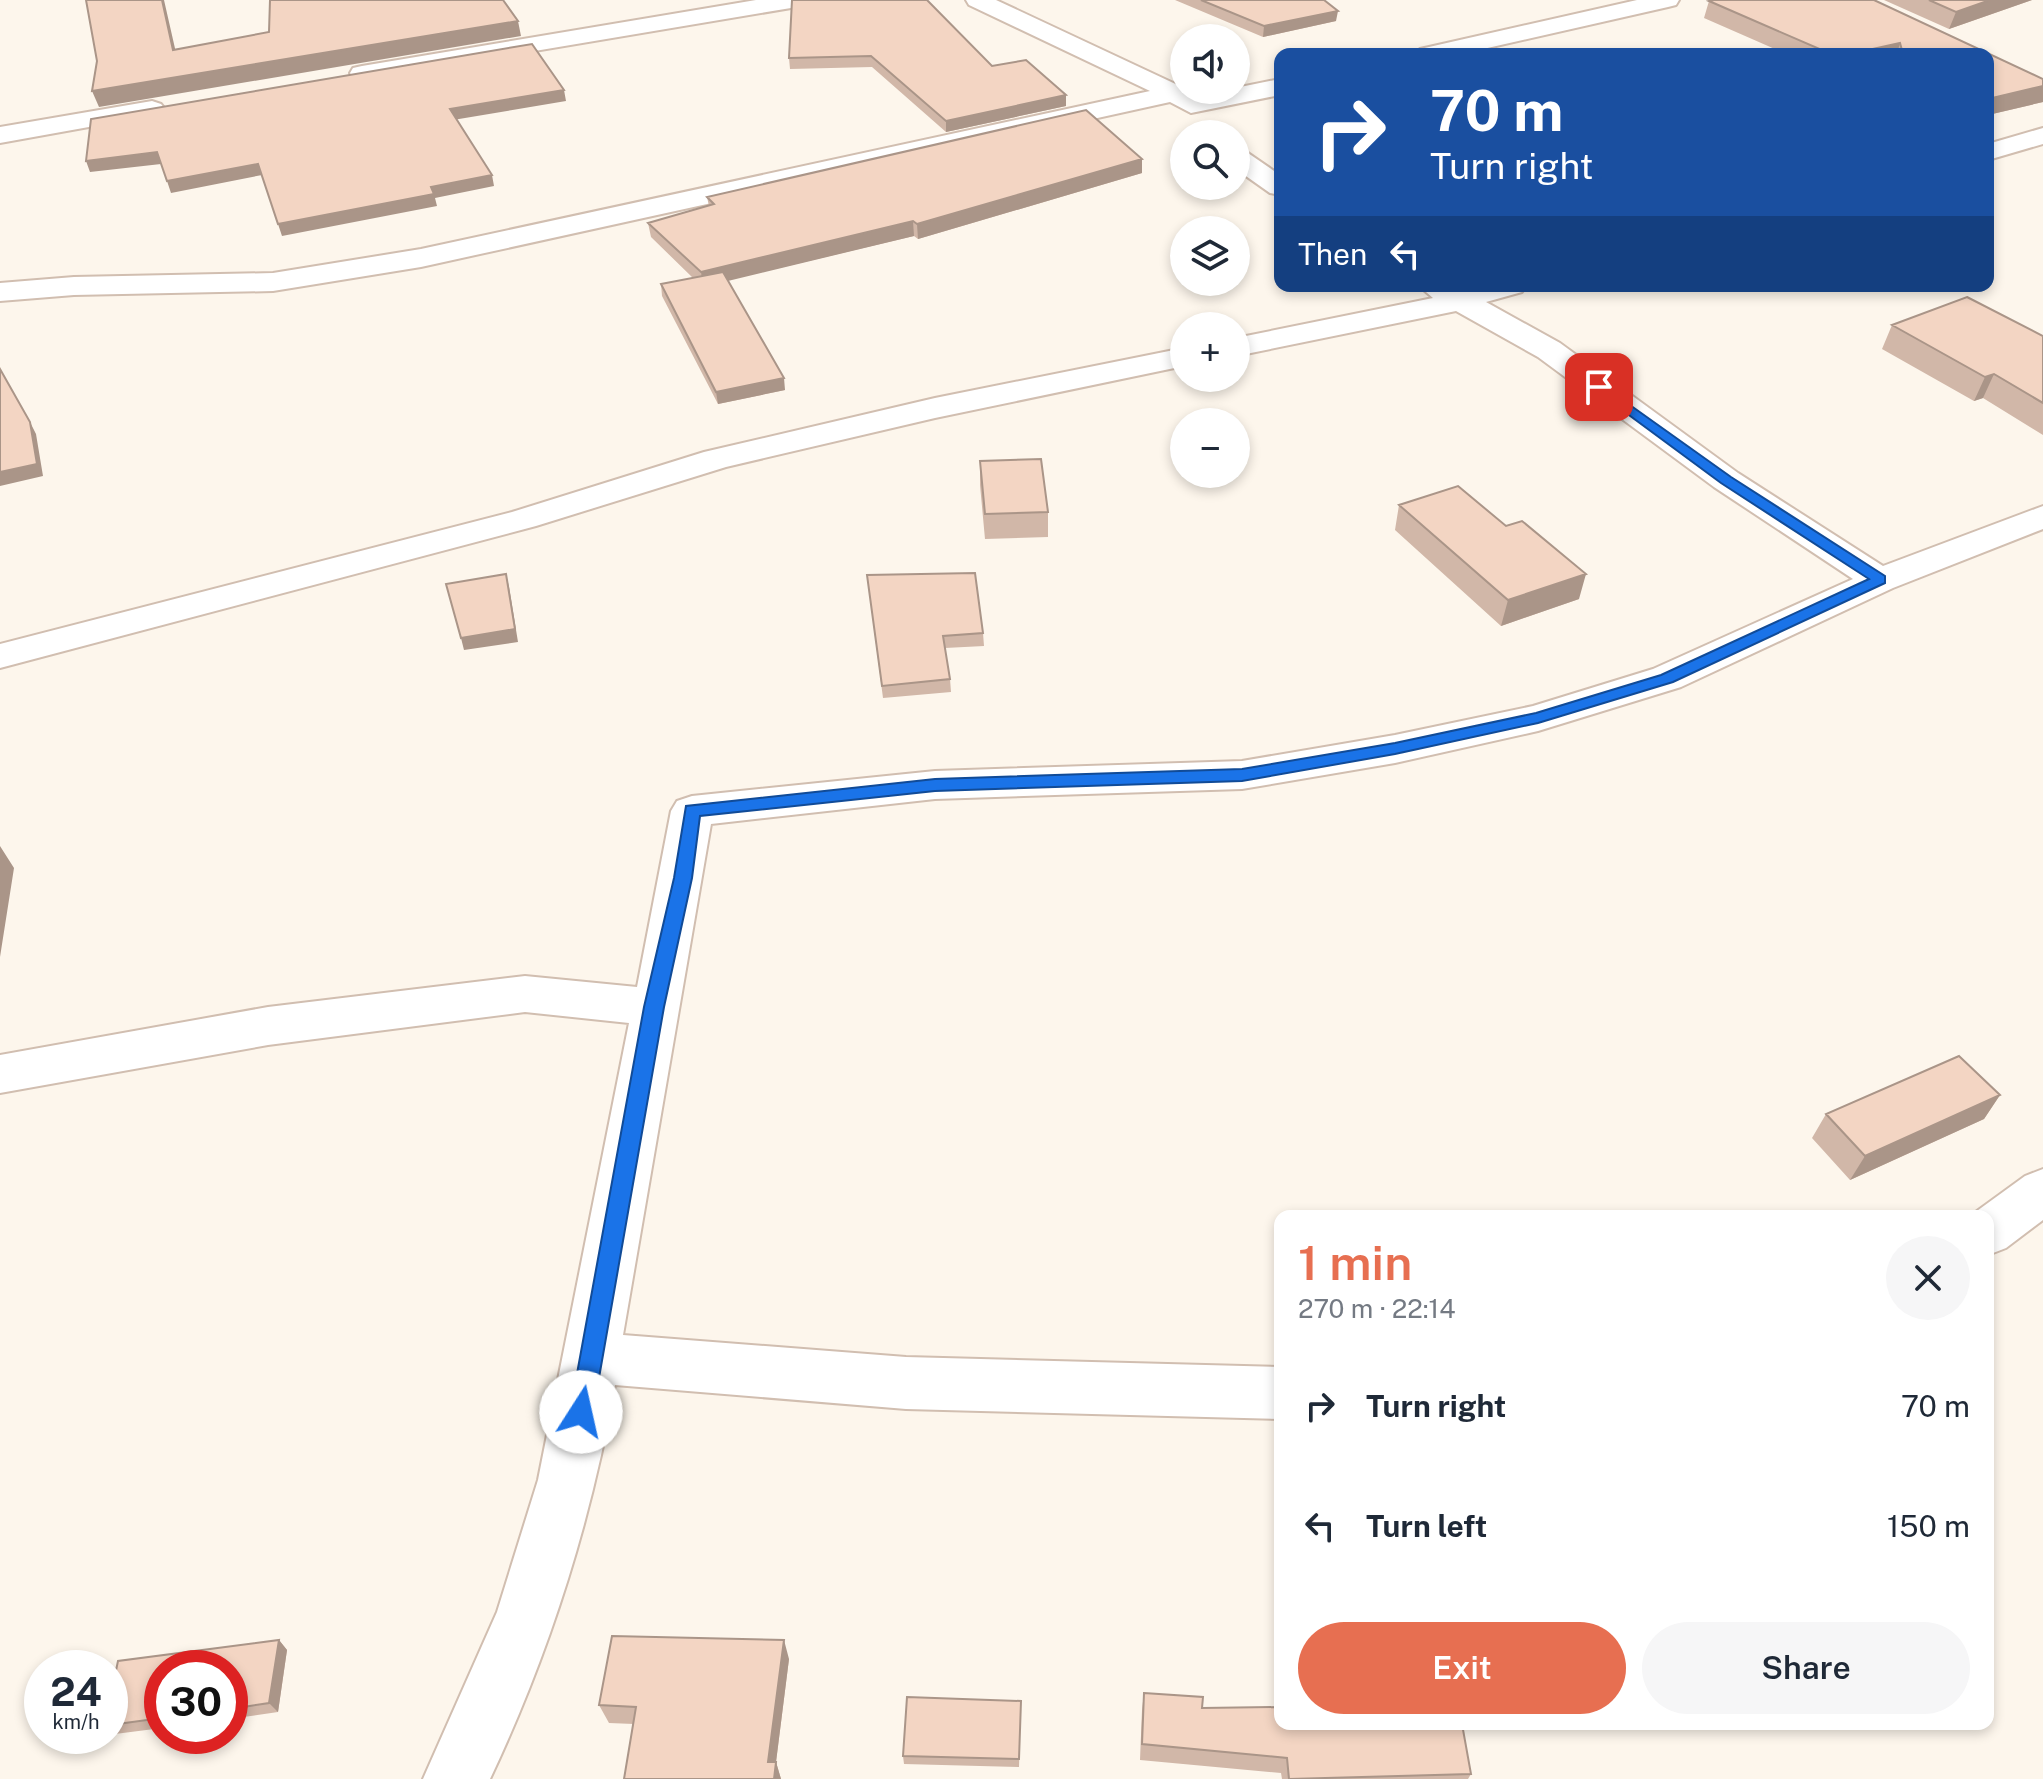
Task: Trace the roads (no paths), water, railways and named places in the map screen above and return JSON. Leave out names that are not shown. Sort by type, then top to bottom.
[{"type":"street","points":[[346,76],[797,0]]},
{"type":"street","points":[[977,0],[1189,108]]},
{"type":"street","points":[[1456,48],[1668,0]]},
{"type":"street","points":[[0,292],[74,286],[273,282],[421,258],[848,166],[945,141],[1189,108],[1274,88]]},
{"type":"street","points":[[0,135],[173,106]]},
{"type":"street","points":[[1994,150],[2043,136]]},
{"type":"street","points":[[1250,167],[1274,183]]},
{"type":"street","points":[[1250,344],[1442,305],[1445,292],[1549,350],[1726,480],[1880,580]]},
{"type":"street","points":[[0,656],[524,519],[716,459],[935,408],[1170,360]]},
{"type":"street","points":[[456,1779],[483,1727],[540,1571],[577,1439],[654,1007],[683,878],[692,811],[935,785],[1242,775],[1395,749],[1538,718],[1667,678],[1880,580],[2043,517]]},
{"type":"street","points":[[0,1074],[268,1026],[525,994],[654,1007]]},
{"type":"street","points":[[1994,1228],[2043,1191]]},
{"type":"street","points":[[591,1358],[906,1383],[1274,1393]]}]
